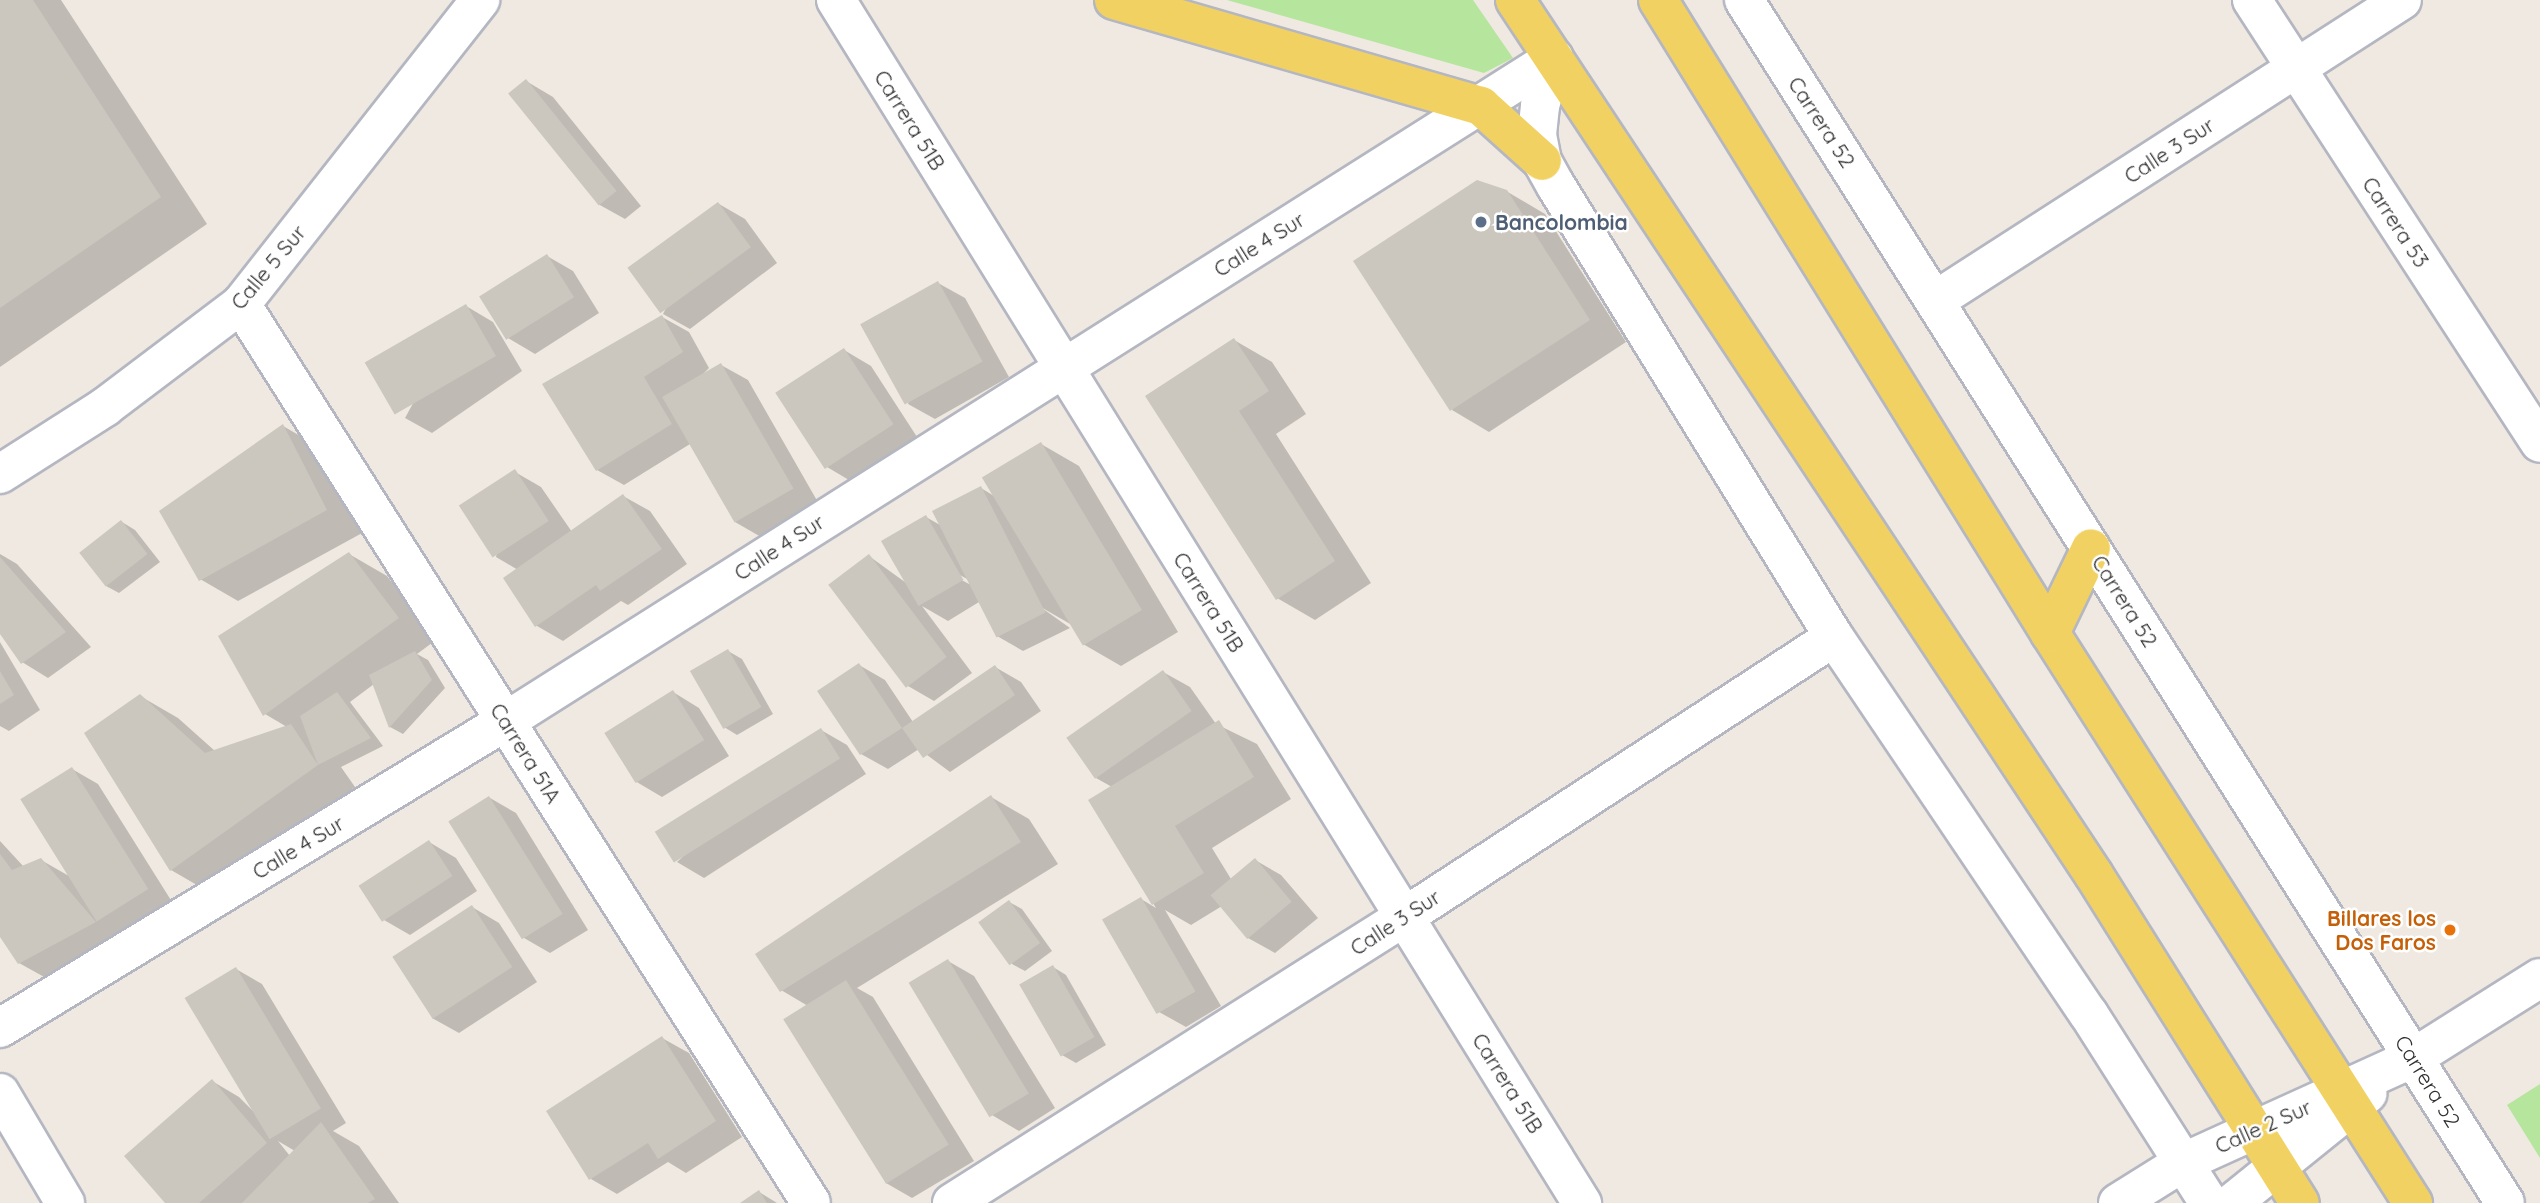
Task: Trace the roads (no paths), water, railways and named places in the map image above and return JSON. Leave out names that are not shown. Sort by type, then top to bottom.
[{"type":"main road","points":[[1114,0],[1481,107],[1499,118],[1542,161]]},
{"type":"main road","points":[[1515,0],[2094,875],[2300,1203]]},
{"type":"main road","points":[[1657,0],[2050,633],[2413,1203]]},
{"type":"main road","points":[[2050,633],[2091,548]]},
{"type":"street","name":"Calle 5 Sur","points":[[0,474],[105,407],[241,304],[480,0]]},
{"type":"street","name":"Carrera 51B","points":[[836,0],[1582,1203]]},
{"type":"street","name":"Carrera 52","points":[[1744,0],[2505,1203]]},
{"type":"street","name":"Carrera 53","points":[[2252,0],[2537,432]]},
{"type":"street","name":"Calle 3 Sur","points":[[1936,300],[2402,0]]},
{"type":"street","name":"Calle 4 Sur","points":[[0,1028],[506,721],[1062,366],[1481,107],[1554,58]]},
{"type":"street","points":[[1554,58],[1540,106],[1537,135],[1542,161],[1834,637],[2088,1013],[2209,1203]]},
{"type":"street","name":"Carrera 51A","points":[[241,304],[811,1203]]},
{"type":"street","name":"Calle 3 Sur","points":[[952,1203],[1404,917],[1834,637]]},
{"type":"street","name":"Calle 2 Sur","points":[[2118,1203],[2182,1163],[2255,1130],[2346,1099],[2540,978]]},
{"type":"street","points":[[0,1093],[65,1203]]},
{"type":"street","name":"Calle 2 Sur","points":[[2232,1203],[2277,1166],[2346,1099]]},
{"type":"place","name":"Bancolombia","points":[[1481,222]]},
{"type":"place","name":"Billares los Dos Faros","points":[[2450,930]]}]
